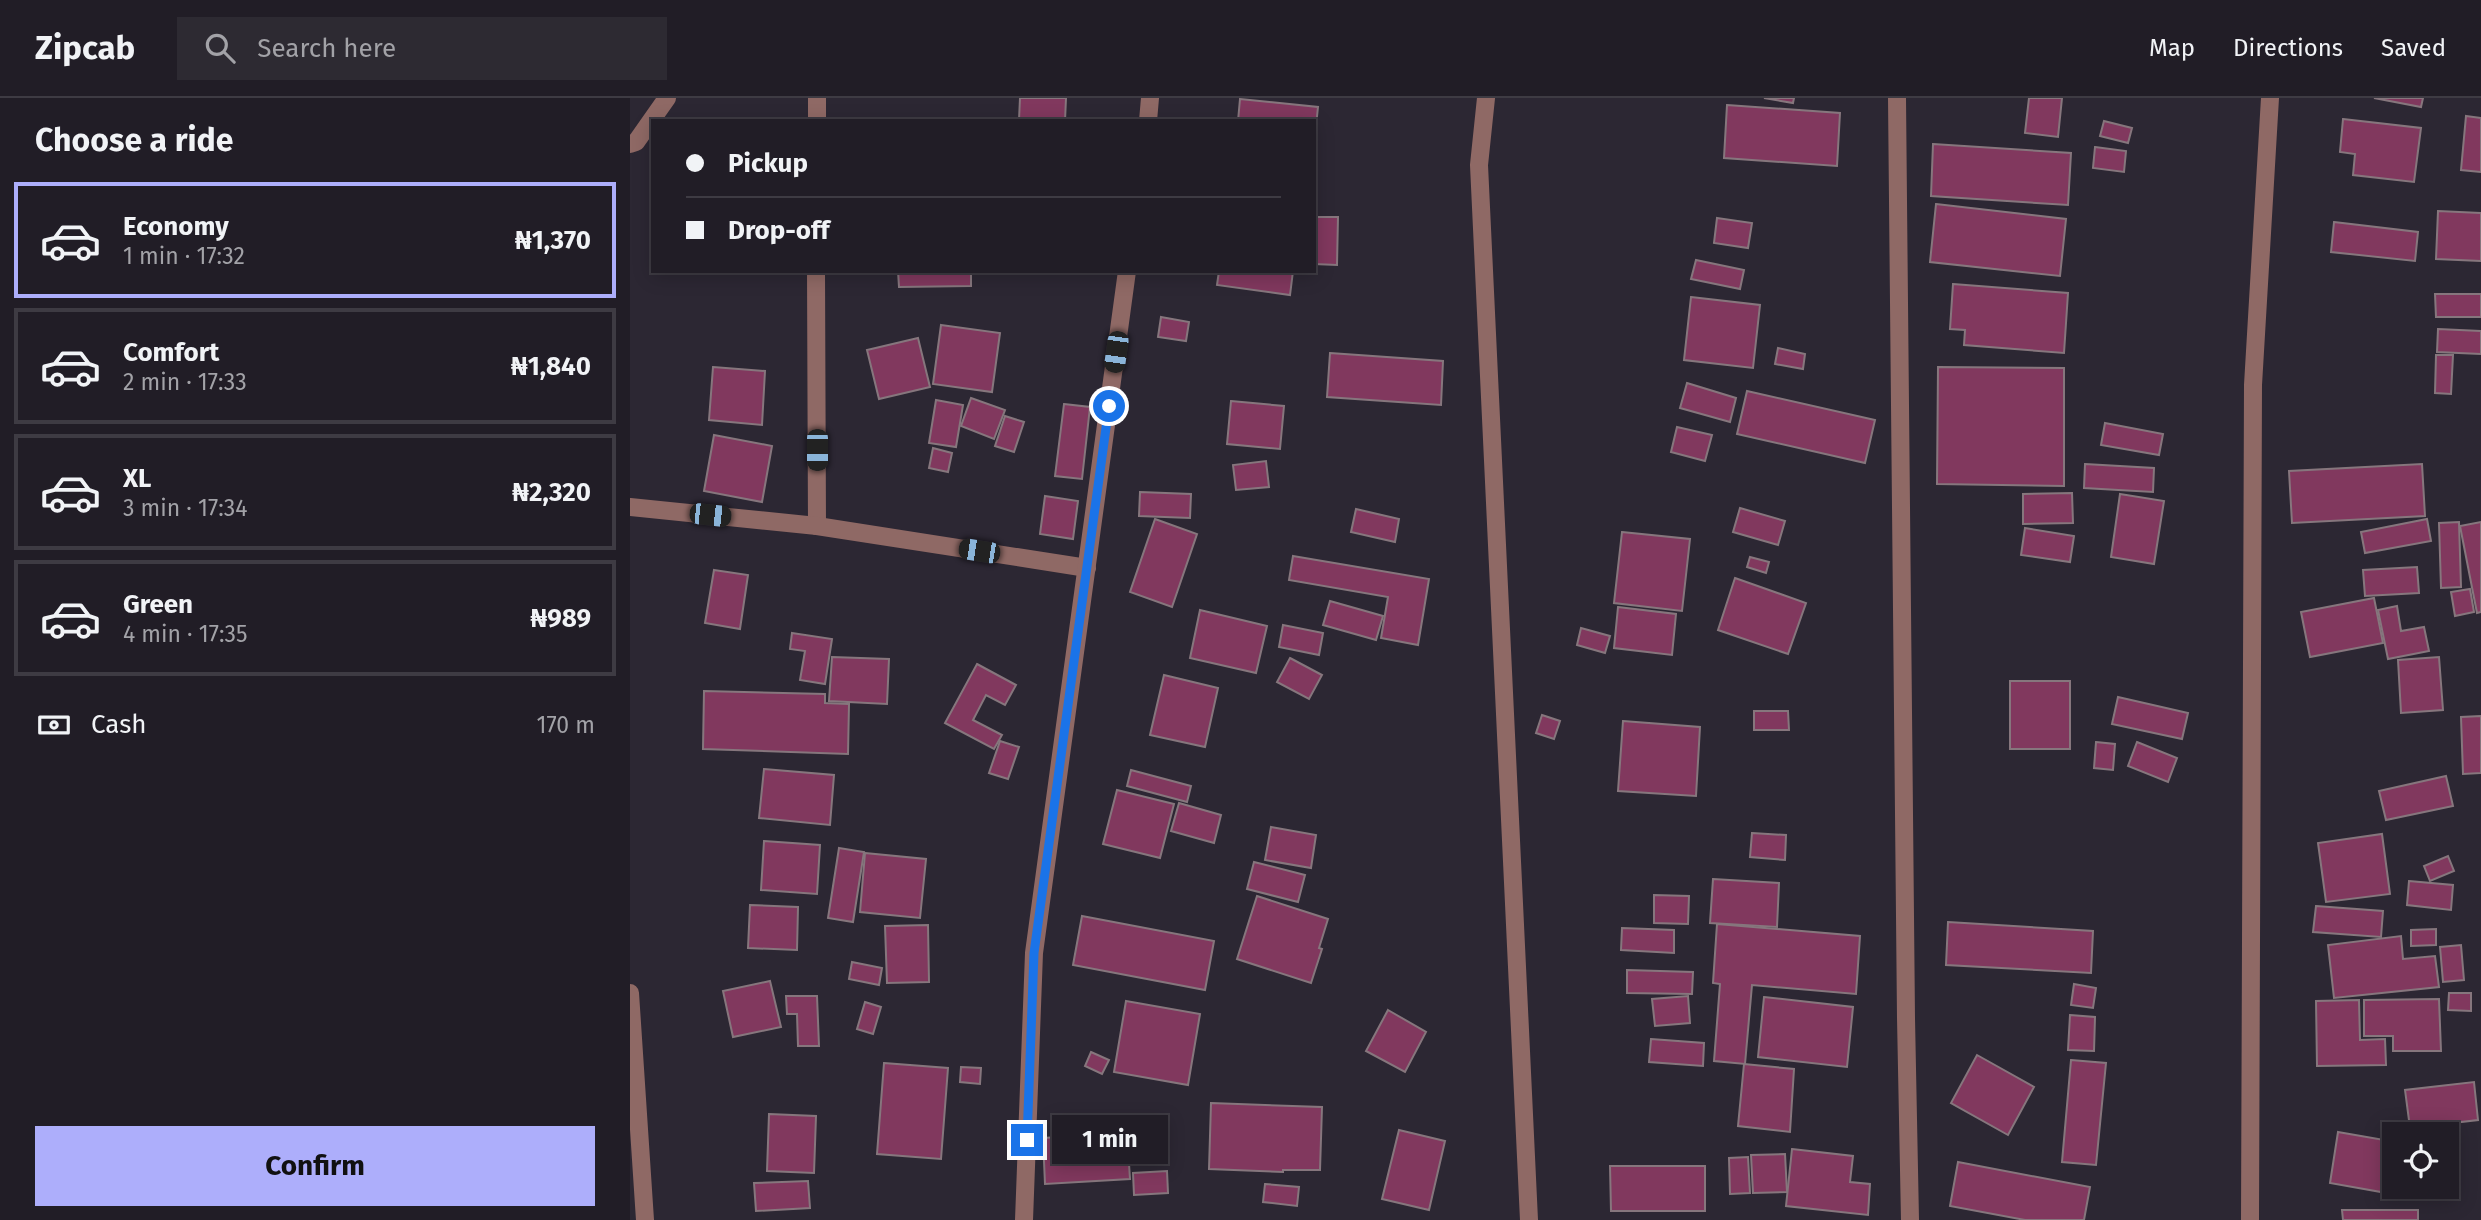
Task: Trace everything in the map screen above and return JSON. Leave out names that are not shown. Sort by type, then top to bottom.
[{"type":"street","points":[[652,119],[667,98]]},
{"type":"street","points":[[817,98],[817,119]]},
{"type":"street","points":[[1147,119],[1150,98]]},
{"type":"street","points":[[1486,98],[1479,165],[1529,1220]]},
{"type":"street","points":[[1896,98],[1910,1220]]},
{"type":"street","points":[[2250,1220],[2253,385],[2270,98]]},
{"type":"street","points":[[630,144],[636,142],[651,121]]},
{"type":"street","points":[[816,273],[817,526]]},
{"type":"street","points":[[1024,1220],[1034,953],[1127,273]]},
{"type":"street","points":[[630,507],[817,526],[1087,568]]},
{"type":"street","points":[[630,993],[645,1220]]},
{"type":"building","points":[[1020,98],[1066,98],[1065,119],[1019,119]]},
{"type":"building","points":[[1764,98],[1794,98],[1793,103]]},
{"type":"building","points":[[2029,98],[2062,98],[2058,137],[2025,133]]},
{"type":"building","points":[[2374,98],[2423,98],[2421,107]]},
{"type":"building","points":[[1240,99],[1318,107],[1316,126],[1316,119],[1238,119]]},
{"type":"building","points":[[1727,105],[1840,113],[1837,166],[1724,158]]},
{"type":"building","points":[[2466,116],[2481,118],[2481,172],[2461,170]]},
{"type":"building","points":[[2343,119],[2421,128],[2414,182],[2353,175],[2355,154],[2340,152]]},
{"type":"building","points":[[2104,121],[2132,128],[2128,143],[2100,136]]},
{"type":"building","points":[[1933,144],[2071,153],[2068,205],[1931,196]]},
{"type":"building","points":[[2095,147],[2126,151],[2124,172],[2093,168]]},
{"type":"building","points":[[1936,204],[2066,219],[2060,276],[1930,262]]},
{"type":"building","points":[[2438,211],[2481,213],[2481,261],[2436,259]]},
{"type":"building","points":[[1316,217],[1338,217],[1337,265],[1316,264]]},
{"type":"building","points":[[1717,218],[1752,223],[1748,248],[1714,243]]},
{"type":"building","points":[[2334,222],[2418,232],[2415,261],[2331,252]]},
{"type":"building","points":[[1696,260],[1744,270],[1740,289],[1691,279]]},
{"type":"building","points":[[898,273],[971,273],[971,286],[899,287]]},
{"type":"building","points":[[1219,273],[1293,273],[1290,295],[1217,285]]},
{"type":"building","points":[[1953,284],[2068,293],[2064,353],[1964,345],[1965,330],[1950,329]]},
{"type":"building","points":[[2435,294],[2481,294],[2481,317],[2436,317]]},
{"type":"building","points":[[1691,297],[1760,305],[1753,368],[1684,360]]},
{"type":"building","points":[[1161,317],[1189,322],[1186,341],[1158,337]]},
{"type":"building","points":[[941,325],[1000,333],[992,392],[933,384]]},
{"type":"building","points":[[2438,329],[2481,331],[2481,354],[2437,352]]},
{"type":"building","points":[[918,338],[930,387],[879,399],[867,350]]},
{"type":"building","points":[[1778,348],[1805,354],[1803,369],[1775,364]]},
{"type":"building","points":[[1330,353],[1443,361],[1441,405],[1327,397]]},
{"type":"building","points":[[2436,355],[2453,355],[2451,394],[2435,393]]},
{"type":"building","points":[[713,367],[765,371],[762,425],[709,420]]},
{"type":"building","points":[[1938,367],[2064,368],[2064,486],[1937,484]]},
{"type":"building","points":[[1687,383],[1736,398],[1730,422],[1680,408]]},
{"type":"building","points":[[1747,391],[1875,420],[1865,463],[1737,434]]},
{"type":"building","points":[[971,398],[1005,410],[994,439],[961,426]]},
{"type":"building","points":[[936,400],[963,405],[956,447],[929,443]]},
{"type":"building","points":[[1231,401],[1284,406],[1280,449],[1227,444]]},
{"type":"building","points":[[1064,404],[1090,407],[1082,479],[1055,476]]},
{"type":"building","points":[[1005,416],[1024,422],[1014,452],[995,446]]},
{"type":"building","points":[[2105,423],[2163,434],[2159,455],[2101,445]]},
{"type":"building","points":[[1677,427],[1712,435],[1705,461],[1671,452]]},
{"type":"building","points":[[714,435],[772,446],[762,502],[704,491]]},
{"type":"building","points":[[933,448],[952,453],[948,472],[929,468]]},
{"type":"building","points":[[1266,461],[1269,487],[1236,490],[1233,465]]},
{"type":"building","points":[[2085,464],[2154,468],[2153,492],[2084,488]]},
{"type":"building","points":[[2422,464],[2425,516],[2292,523],[2289,471]]},
{"type":"building","points":[[1140,492],[1191,494],[1190,518],[1139,516]]},
{"type":"building","points":[[2072,493],[2073,523],[2023,524],[2023,494]]},
{"type":"building","points":[[2120,494],[2164,501],[2154,564],[2111,557]]},
{"type":"building","points":[[1045,496],[1078,501],[1073,539],[1040,534]]},
{"type":"building","points":[[1740,508],[1785,521],[1778,545],[1733,532]]},
{"type":"building","points":[[1356,509],[1399,519],[1395,542],[1351,532]]},
{"type":"building","points":[[1155,519],[1197,534],[1172,607],[1130,592]]},
{"type":"building","points":[[2427,519],[2431,541],[2365,553],[2361,532]]},
{"type":"building","points":[[2459,522],[2461,587],[2441,588],[2439,523]]},
{"type":"building","points":[[2481,522],[2481,612],[2477,613],[2460,526]]},
{"type":"building","points":[[2025,528],[2074,536],[2070,562],[2021,555]]},
{"type":"building","points":[[1622,532],[1690,539],[1682,611],[1614,603]]},
{"type":"building","points":[[1293,556],[1429,579],[1418,645],[1381,638],[1388,597],[1289,580]]},
{"type":"building","points":[[1750,557],[1769,562],[1766,573],[1747,567]]},
{"type":"building","points":[[2417,567],[2419,593],[2365,596],[2363,570]]},
{"type":"building","points":[[714,570],[748,575],[740,629],[705,623]]},
{"type":"building","points":[[1735,578],[1806,603],[1788,654],[1718,630]]},
{"type":"building","points":[[2470,589],[2474,612],[2455,616],[2451,592]]},
{"type":"building","points":[[2374,598],[2383,643],[2310,657],[2301,612]]},
{"type":"building","points":[[1330,601],[1383,616],[1376,640],[1323,625]]},
{"type":"building","points":[[2397,606],[2401,631],[2424,627],[2429,651],[2388,659],[2378,610]]},
{"type":"building","points":[[1618,607],[1676,614],[1672,655],[1614,648]]},
{"type":"building","points":[[1200,610],[1267,626],[1256,673],[1190,658]]},
{"type":"building","points":[[1283,625],[1323,633],[1319,655],[1279,647]]},
{"type":"building","points":[[1581,628],[1610,636],[1605,653],[1577,645]]},
{"type":"building","points":[[792,633],[832,639],[825,684],[800,680],[805,651],[790,649]]},
{"type":"building","points":[[832,657],[889,659],[887,704],[829,701]]},
{"type":"building","points":[[2439,657],[2443,710],[2401,713],[2398,660]]},
{"type":"building","points":[[1290,658],[1322,675],[1309,699],[1277,682]]},
{"type":"building","points":[[977,664],[1016,685],[1005,705],[986,695],[973,720],[1002,735],[994,749],[945,723]]},
{"type":"building","points":[[1164,675],[1218,688],[1205,747],[1150,735]]},
{"type":"building","points":[[2010,681],[2070,681],[2070,749],[2010,749]]},
{"type":"building","points":[[704,691],[825,694],[825,703],[849,704],[848,754],[703,749]]},
{"type":"building","points":[[2118,697],[2188,713],[2182,739],[2112,724]]},
{"type":"building","points":[[1754,711],[1788,711],[1789,730],[1754,730]]},
{"type":"building","points":[[1542,715],[1560,721],[1554,739],[1536,733]]},
{"type":"building","points":[[2481,716],[2481,773],[2463,774],[2461,717]]},
{"type":"building","points":[[1623,721],[1700,727],[1696,796],[1618,791]]},
{"type":"building","points":[[1000,741],[1019,747],[1008,779],[989,773]]},
{"type":"building","points":[[2096,742],[2115,744],[2113,770],[2094,768]]},
{"type":"building","points":[[2137,742],[2177,758],[2168,782],[2128,766]]},
{"type":"building","points":[[764,769],[834,775],[830,825],[759,818]]},
{"type":"building","points":[[1131,770],[1191,786],[1187,802],[1127,786]]},
{"type":"building","points":[[2446,776],[2453,806],[2386,820],[2379,791]]},
{"type":"building","points":[[1117,790],[1174,804],[1160,858],[1103,844]]},
{"type":"building","points":[[1179,803],[1221,815],[1214,843],[1171,831]]},
{"type":"building","points":[[1271,827],[1316,835],[1311,868],[1265,860]]},
{"type":"building","points":[[1752,833],[1786,835],[1785,860],[1750,857]]},
{"type":"building","points":[[2382,834],[2390,894],[2326,902],[2318,843]]},
{"type":"building","points":[[764,841],[820,845],[817,894],[761,890]]},
{"type":"building","points":[[839,848],[864,852],[853,922],[828,918]]},
{"type":"building","points":[[865,853],[926,859],[920,918],[860,912]]},
{"type":"building","points":[[2448,856],[2454,871],[2430,881],[2424,866]]},
{"type":"building","points":[[1254,862],[1305,875],[1298,902],[1247,889]]},
{"type":"building","points":[[1713,879],[1779,883],[1777,927],[1710,923]]},
{"type":"building","points":[[2409,881],[2453,885],[2451,910],[2407,905]]},
{"type":"building","points":[[1654,895],[1689,896],[1688,924],[1654,923]]},
{"type":"building","points":[[1257,896],[1328,919],[1311,983],[1237,959]]},
{"type":"building","points":[[750,905],[798,907],[797,950],[748,948]]},
{"type":"building","points":[[2316,906],[2383,911],[2381,937],[2313,932]]},
{"type":"building","points":[[1082,916],[1214,941],[1205,990],[1073,965]]},
{"type":"building","points":[[1948,922],[2093,931],[2091,973],[1946,965]]},
{"type":"building","points":[[1717,924],[1860,936],[1856,994],[1752,985],[1745,1064],[1714,1061],[1720,984],[1713,983]]},
{"type":"building","points":[[928,925],[929,982],[887,983],[885,926]]},
{"type":"building","points":[[1622,928],[1674,930],[1674,953],[1621,950]]},
{"type":"building","points":[[2436,929],[2436,945],[2411,946],[2411,930]]},
{"type":"building","points":[[2401,936],[2403,959],[2435,956],[2439,987],[2334,998],[2328,945]]},
{"type":"building","points":[[2461,945],[2464,980],[2443,982],[2440,947]]},
{"type":"building","points":[[852,962],[882,968],[879,985],[849,979]]},
{"type":"building","points":[[1627,970],[1693,972],[1692,994],[1627,993]]},
{"type":"building","points":[[770,981],[781,1027],[733,1037],[723,991]]},
{"type":"building","points":[[2074,984],[2096,988],[2093,1008],[2071,1005]]},
{"type":"building","points":[[2449,993],[2471,993],[2471,1011],[2448,1010]]},
{"type":"building","points":[[786,996],[817,996],[819,1046],[798,1046],[797,1014],[787,1014]]},
{"type":"building","points":[[1688,996],[1690,1023],[1655,1026],[1652,999]]},
{"type":"building","points":[[1764,997],[1853,1007],[1847,1067],[1758,1057]]},
{"type":"building","points":[[2439,999],[2441,1051],[2393,1051],[2393,1036],[2364,1036],[2364,1000]]},
{"type":"building","points":[[2359,1000],[2360,1040],[2385,1039],[2386,1065],[2317,1066],[2316,1001]]},
{"type":"building","points":[[1126,1001],[1200,1014],[1188,1085],[1114,1072]]},
{"type":"building","points":[[865,1002],[881,1007],[873,1034],[857,1029]]},
{"type":"building","points":[[1388,1010],[1426,1032],[1405,1072],[1366,1051]]},
{"type":"building","points":[[2070,1015],[2095,1017],[2094,1051],[2068,1050]]},
{"type":"building","points":[[1651,1039],[1704,1043],[1703,1066],[1649,1062]]},
{"type":"building","points":[[1091,1052],[1109,1060],[1102,1074],[1085,1066]]},
{"type":"building","points":[[1977,1055],[2034,1087],[2008,1135],[1951,1103]]},
{"type":"building","points":[[2071,1060],[2106,1063],[2096,1165],[2062,1162]]},
{"type":"building","points":[[884,1063],[948,1068],[941,1159],[877,1154]]},
{"type":"building","points":[[1744,1064],[1794,1069],[1790,1132],[1738,1126]]},
{"type":"building","points":[[961,1067],[981,1068],[980,1084],[960,1082]]},
{"type":"building","points":[[2474,1082],[2478,1120],[2409,1122],[2405,1090]]},
{"type":"building","points":[[1211,1103],[1322,1107],[1320,1170],[1283,1172],[1209,1169]]},
{"type":"building","points":[[769,1114],[816,1116],[814,1173],[767,1171]]},
{"type":"building","points":[[1399,1130],[1445,1141],[1429,1210],[1382,1199]]},
{"type":"building","points":[[2338,1132],[2382,1140],[2381,1192],[2330,1183]]},
{"type":"building","points":[[1127,1133],[1130,1179],[1045,1184],[1043,1138]]},
{"type":"building","points":[[1792,1149],[1853,1156],[1850,1182],[1870,1184],[1868,1215],[1786,1206]]},
{"type":"building","points":[[1785,1154],[1787,1192],[1753,1193],[1751,1155]]},
{"type":"building","points":[[1748,1157],[1750,1193],[1730,1194],[1729,1158]]},
{"type":"building","points":[[1958,1162],[2090,1187],[2084,1220],[2025,1220],[1950,1206]]},
{"type":"building","points":[[1610,1166],[1705,1166],[1705,1211],[1611,1211]]},
{"type":"building","points":[[1167,1171],[1168,1193],[1134,1195],[1133,1173]]},
{"type":"building","points":[[808,1181],[810,1208],[756,1211],[754,1183]]},
{"type":"building","points":[[1265,1184],[1299,1187],[1297,1206],[1263,1202]]},
{"type":"building","points":[[2342,1210],[2418,1210],[2418,1220],[2343,1220]]},
{"type":"route","points":[[1027,1140],[1034,953],[1109,406]]}]
